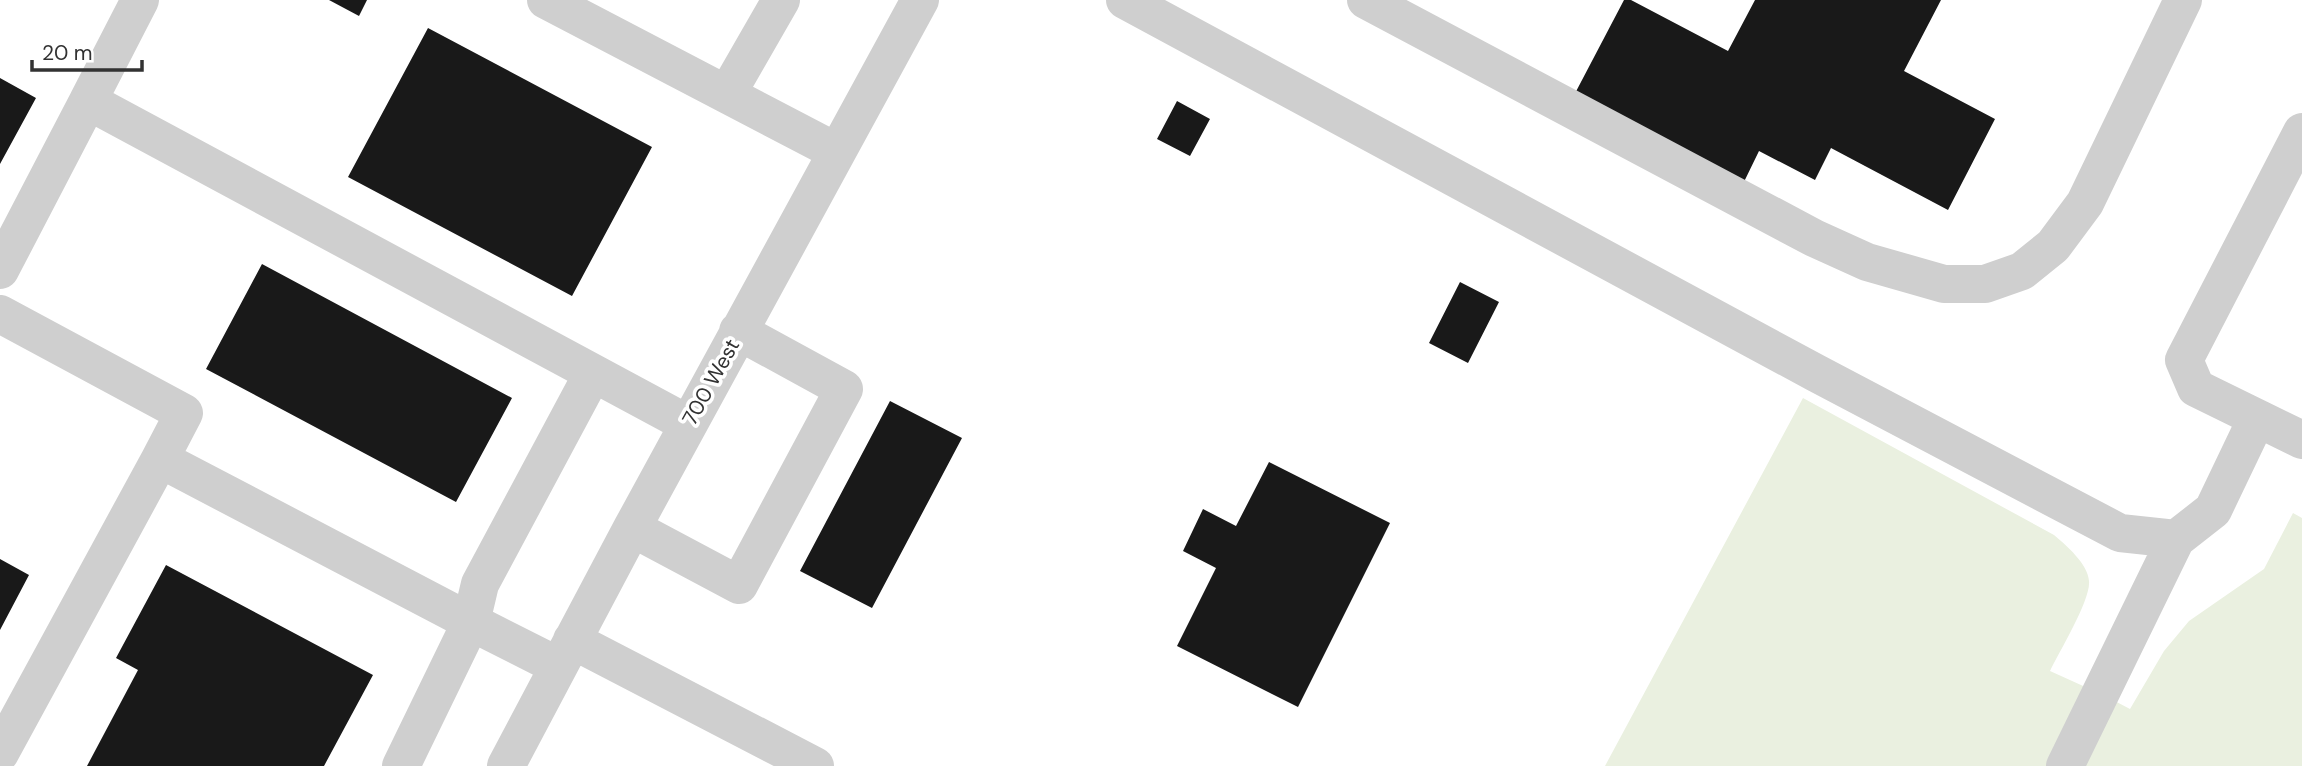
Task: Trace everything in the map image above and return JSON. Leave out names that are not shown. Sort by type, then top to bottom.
[{"type":"street","points":[[0,270],[140,0]]},
{"type":"street","points":[[546,0],[837,152]]},
{"type":"street","points":[[727,94],[781,0]]},
{"type":"street","name":"700 West","points":[[506,766],[738,331],[920,0]]},
{"type":"street","points":[[1125,0],[1816,373],[2120,533],[2176,539]]},
{"type":"street","points":[[1366,0],[1814,239],[1867,262],[1944,284],[1985,284],[2021,271],[2053,246],[2085,203],[2183,0]]},
{"type":"street","points":[[88,101],[688,424]]},
{"type":"street","points":[[2302,132],[2184,360],[2196,388],[2302,440]]},
{"type":"street","points":[[0,314],[184,413],[0,753]]},
{"type":"street","points":[[632,528],[739,585],[752,561],[844,389],[738,331]]},
{"type":"street","points":[[401,766],[471,622],[480,584],[593,373]]},
{"type":"street","points":[[2065,766],[2176,539],[2213,510],[2257,418]]},
{"type":"street","points":[[160,459],[471,622],[565,653],[815,766]]},
{"type":"green space","points":[[1803,398],[2054,535],[2081,562],[2088,575],[2088,590],[2080,613],[2050,671],[2092,690],[2054,766],[1605,766]]},
{"type":"green space","points":[[2293,513],[2302,518],[2302,766],[2078,766],[2111,699],[2130,709],[2164,651],[2189,621],[2264,569]]},
{"type":"building","points":[[329,0],[367,0],[359,16]]},
{"type":"building","points":[[1624,0],[1631,0],[1728,51],[1755,0],[1941,0],[1904,71],[1995,119],[1948,210],[1831,148],[1815,180],[1759,151],[1741,188],[1571,101]]},
{"type":"building","points":[[428,28],[652,147],[572,296],[348,177]]},
{"type":"building","points":[[0,78],[36,98],[0,164]]},
{"type":"building","points":[[1177,101],[1210,119],[1190,156],[1157,139]]},
{"type":"building","points":[[262,264],[512,398],[456,502],[206,369]]},
{"type":"building","points":[[1460,282],[1499,302],[1468,363],[1429,343]]},
{"type":"building","points":[[890,401],[962,438],[872,608],[800,571]]},
{"type":"building","points":[[1269,462],[1390,523],[1298,707],[1177,646],[1216,568],[1183,551],[1203,509],[1236,526]]},
{"type":"building","points":[[0,559],[29,575],[0,630]]},
{"type":"building","points":[[166,565],[373,675],[324,766],[87,766],[138,670],[116,658]]}]
